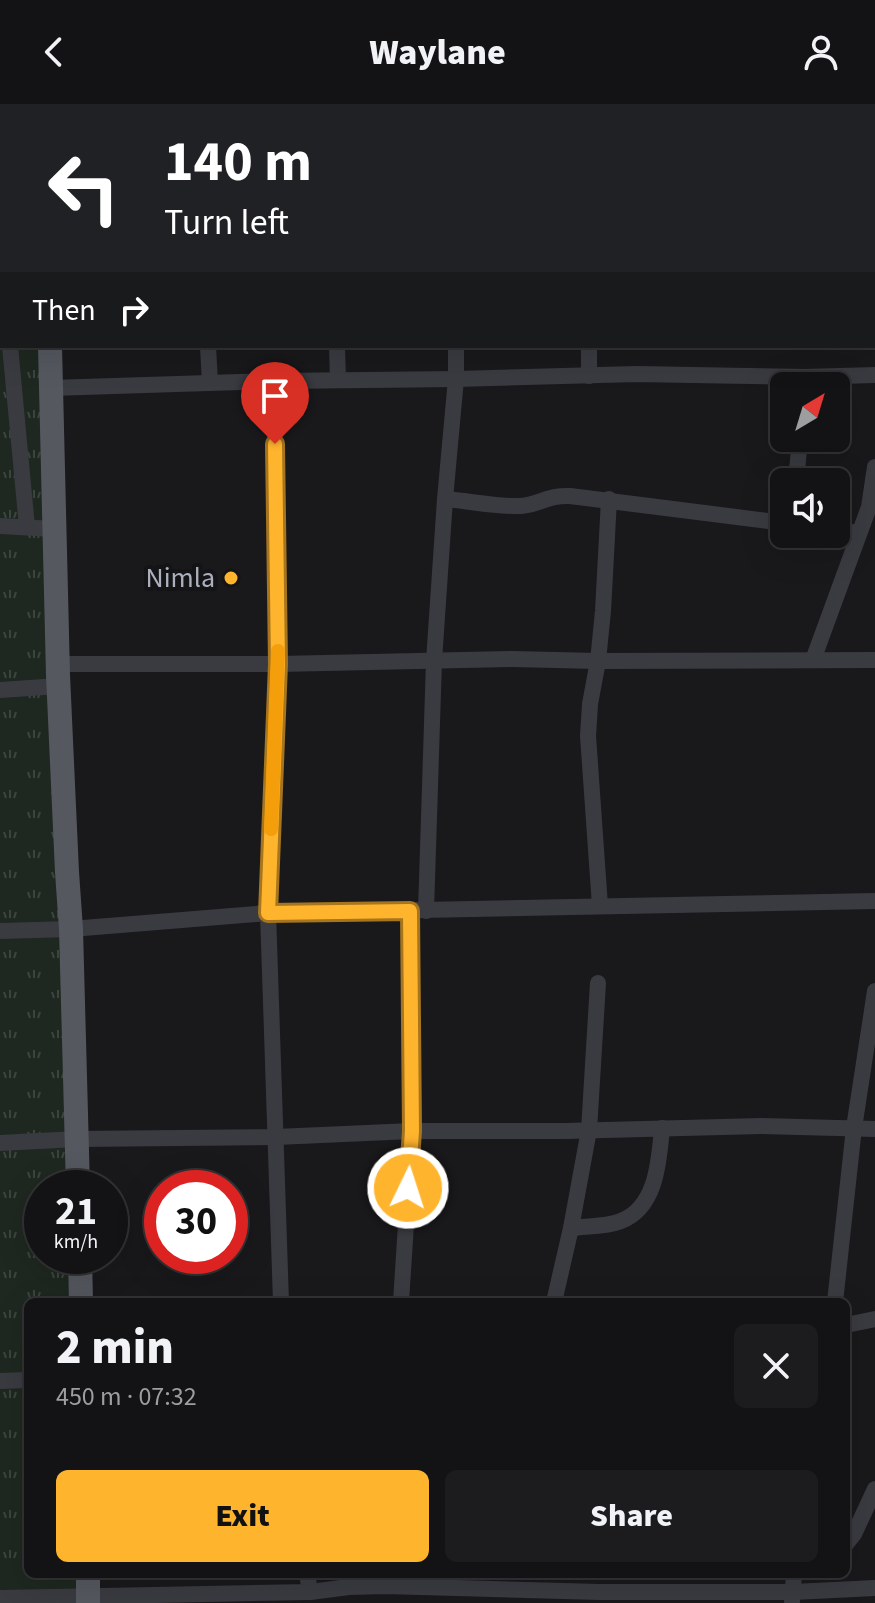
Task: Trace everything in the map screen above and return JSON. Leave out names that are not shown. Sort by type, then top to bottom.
[{"type":"main road","points":[[50,348],[58,675],[71,929],[78,1170]]},
{"type":"main road","points":[[80,1274],[81,1298]]},
{"type":"street","points":[[10,348],[8,409],[27,527]]},
{"type":"street","points":[[208,348],[210,383]]},
{"type":"street","points":[[337,348],[338,380]]},
{"type":"street","points":[[401,1298],[412,1131],[418,911],[456,348]]},
{"type":"street","points":[[589,348],[589,376]]},
{"type":"street","points":[[51,388],[636,374],[770,380]]},
{"type":"street","points":[[850,378],[875,375]]},
{"type":"street","points":[[274,381],[278,664],[268,913],[281,1298]]},
{"type":"street","points":[[813,660],[872,494],[875,467]]},
{"type":"street","points":[[445,499],[519,506],[536,504],[557,495],[770,521]]},
{"type":"street","points":[[600,906],[588,736],[598,661],[609,499]]},
{"type":"street","points":[[0,526],[54,529]]},
{"type":"street","points":[[850,532],[858,533]]},
{"type":"street","points":[[0,690],[58,675],[278,664],[512,659],[875,660]]},
{"type":"street","points":[[0,931],[71,929],[268,913],[875,901]]},
{"type":"street","points":[[555,1298],[589,1130],[598,983]]},
{"type":"street","points":[[835,1298],[854,1128],[875,991]]},
{"type":"street","points":[[0,1143],[412,1131],[761,1126],[875,1129]]},
{"type":"street","points":[[571,1228],[622,1220],[640,1207],[654,1182],[662,1128]]},
{"type":"street","points":[[850,1324],[875,1319]]},
{"type":"street","points":[[0,1381],[24,1380]]},
{"type":"street","points":[[850,1539],[875,1489]]},
{"type":"street","points":[[308,1578],[310,1592]]},
{"type":"street","points":[[792,1598],[794,1578]]},
{"type":"street","points":[[0,1598],[88,1591],[310,1592],[349,1587],[385,1595],[600,1592],[792,1598],[875,1588]]},
{"type":"green space","points":[[0,348],[50,348],[77,1170],[24,1170],[24,1274],[80,1274],[81,1298],[24,1298],[24,1578],[88,1578],[88,1603],[0,1603]]},
{"type":"slow traffic","points":[[271,829],[278,651]]},
{"type":"place","name":"Nimla","points":[[231,578]]},
{"type":"route","points":[[275,444],[278,664],[268,913],[410,911],[412,1131],[408,1188]]}]
